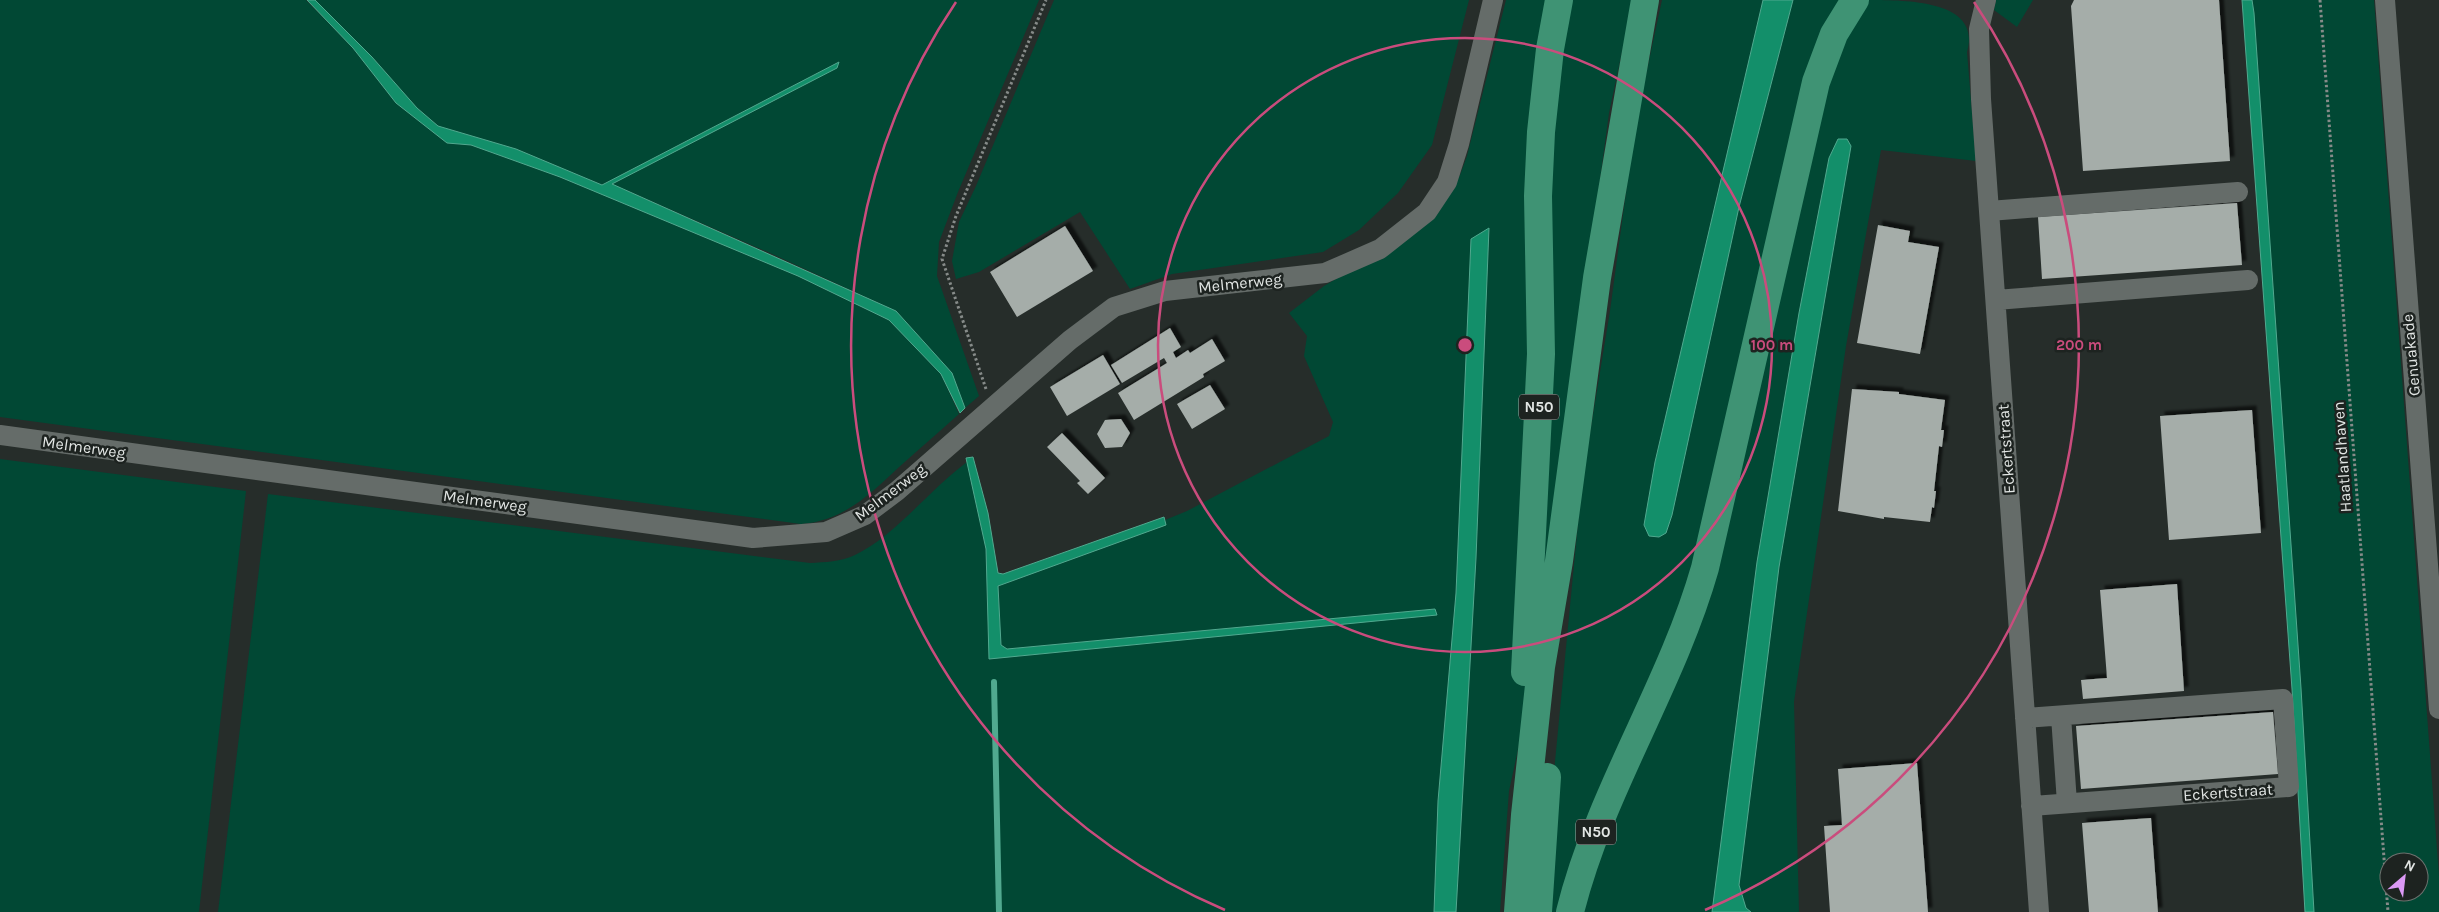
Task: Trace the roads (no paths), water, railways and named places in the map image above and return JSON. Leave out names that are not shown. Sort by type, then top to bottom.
[{"type":"highway","name":"N50","points":[[1525,815],[1517,785],[1541,354],[1538,196],[1541,132],[1550,49],[1559,0]]},
{"type":"highway","name":"N50","points":[[1518,912],[1525,815],[1541,667],[1559,561],[1597,278],[1645,0]]},
{"type":"highway","name":"N50","points":[[1570,912],[1603,813],[1671,665],[1692,613],[1706,568],[1816,82],[1834,34],[1855,0]]},
{"type":"highway","name":"N50","points":[[1538,912],[1557,663],[1559,561]]},
{"type":"street","name":"Melmerweg","points":[[0,435],[753,538],[826,532],[865,515],[897,491],[1070,340],[1114,307],[1165,291],[1325,274],[1380,249],[1427,212],[1447,182],[1459,144],[1493,0]]},
{"type":"street","name":"Eckertstraat","points":[[1986,0],[1979,29],[1980,56],[1989,210],[2039,912]]},
{"type":"street","name":"Genuakade","points":[[2385,0],[2404,275],[2436,638],[2439,709]]},
{"type":"street","points":[[1989,210],[2238,192]]},
{"type":"street","points":[[1996,300],[2248,280]]},
{"type":"street","name":"Eckertstraat","points":[[2025,718],[2283,700],[2289,787],[2031,806]]},
{"type":"street","points":[[2061,716],[2067,803]]},
{"type":"waterway","points":[[994,682],[999,912]]}]
